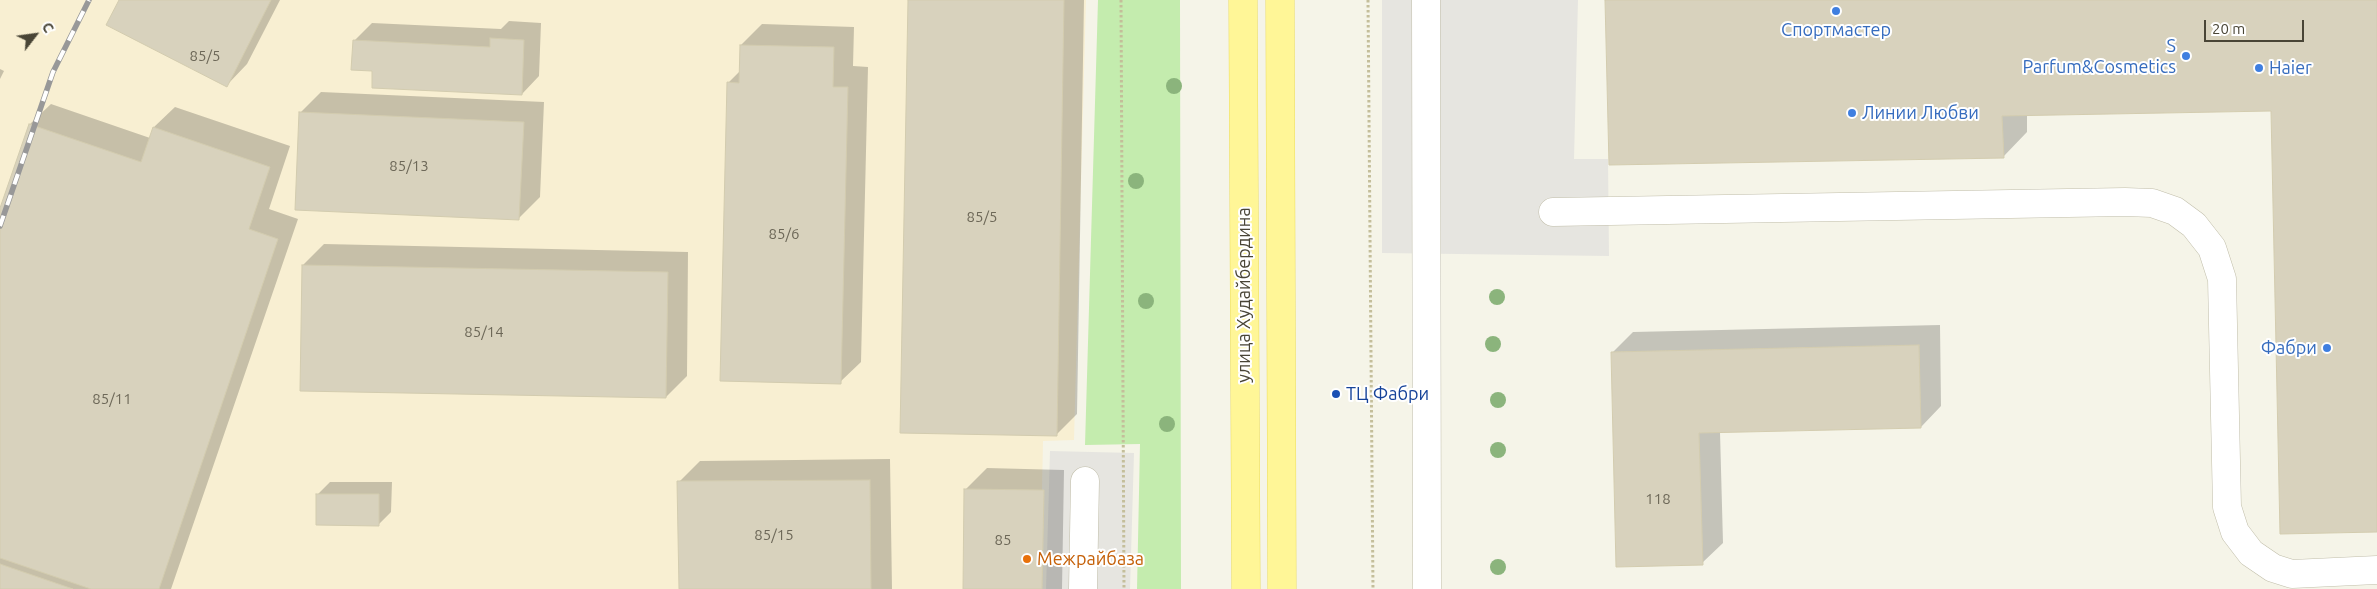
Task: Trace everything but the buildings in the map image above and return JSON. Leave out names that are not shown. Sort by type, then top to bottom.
[{"type":"main road","name":"улица Худайбердина","points":[[1243,0],[1246,589]]},
{"type":"main road","name":"улица Худайбердина","points":[[1280,0],[1282,589]]},
{"type":"lane","points":[[1426,0],[1428,589]]},
{"type":"lane","points":[[1553,212],[2125,202],[2152,203],[2175,211],[2194,225],[2212,248],[2222,279],[2227,507],[2235,532],[2251,553],[2273,568],[2292,574],[2377,570]]},
{"type":"lane","points":[[1083,589],[1085,481]]},
{"type":"path","points":[[1121,0],[1124,589]]},
{"type":"path","points":[[1368,0],[1373,589]]},
{"type":"shaded area","points":[[0,0],[1086,0],[1074,440],[1043,441],[1040,589],[0,589]]},
{"type":"shaded area","points":[[1382,0],[1578,0],[1574,159],[1608,159],[1609,256],[1382,253]]},
{"type":"shaded area","points":[[1050,451],[1134,453],[1130,589],[1046,589]]},
{"type":"green space","points":[[1098,0],[1180,0],[1181,589],[1137,589],[1140,444],[1085,445]]},
{"type":"railway","points":[[0,226],[53,72],[89,0]]},
{"type":"place","name":"Спортмастер","points":[[1836,11]]},
{"type":"place","name":"S Parfum&Cosmetics","points":[[2186,56]]},
{"type":"place","name":"Haier","points":[[2259,68]]},
{"type":"place","name":"Линии Любви","points":[[1852,113]]},
{"type":"place","name":"Фабри","points":[[2327,348]]},
{"type":"place","name":"ТЦ Фабри","points":[[1336,394]]},
{"type":"place","name":"Межрайбаза","points":[[1027,559]]}]
